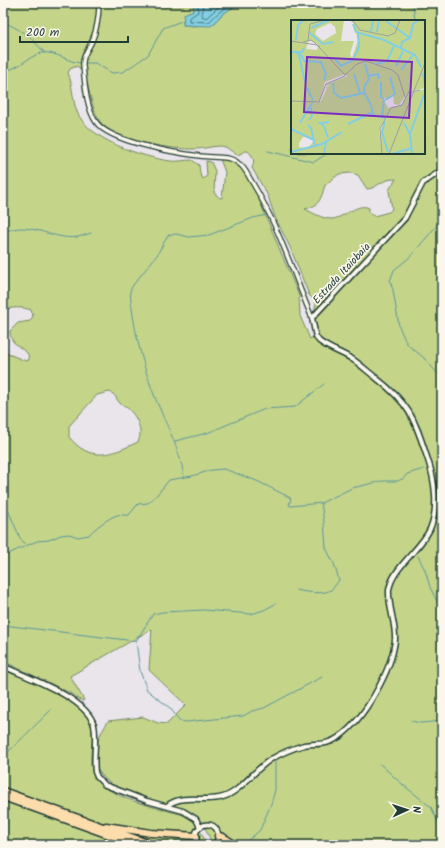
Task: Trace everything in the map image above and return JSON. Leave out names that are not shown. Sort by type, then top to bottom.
[{"type":"highway","points":[[3,792],[153,845]]},
{"type":"highway","points":[[3,797],[137,845]]},
{"type":"highway","points":[[100,826],[113,826],[151,833],[196,836]]},
{"type":"highway","points":[[103,833],[132,845]]},
{"type":"highway","points":[[218,836],[223,837],[236,845]]},
{"type":"street","points":[[99,3],[96,27],[91,43],[85,54],[83,65],[89,105],[96,123],[111,135],[138,143],[191,155],[226,158],[239,163],[256,189],[271,217],[312,318]]},
{"type":"street","name":"Estrada Itaiobaia","points":[[168,805],[174,801],[227,796],[272,758],[303,746],[330,743],[347,730],[375,695],[393,647],[395,631],[390,596],[393,579],[424,538],[432,522],[434,508],[434,480],[412,415],[400,398],[353,359],[319,342],[316,337],[312,318],[405,218],[420,186],[428,178],[442,170]]},
{"type":"street","points":[[3,666],[73,700],[87,712],[94,730],[97,777],[105,785],[146,801],[168,805],[190,814],[196,819],[200,827]]},
{"type":"street","points":[[200,845],[196,836],[200,827],[204,825],[211,825],[216,830],[218,836],[214,845]]},
{"type":"green space","points":[[3,3],[193,3],[194,10],[184,14],[183,25],[194,26],[214,24],[227,11],[245,3],[442,3],[442,845],[212,845],[204,826],[192,814],[184,810],[125,792],[113,785],[104,777],[97,767],[95,755],[98,740],[108,721],[143,717],[158,723],[167,724],[186,705],[149,670],[152,629],[70,676],[84,700],[82,701],[70,693],[3,661],[3,352],[26,361],[29,360],[28,354],[12,339],[10,331],[18,323],[30,321],[33,316],[31,310],[25,308],[3,310]],"holes":[[[77,66],[85,77],[97,117],[102,124],[110,130],[133,140],[160,146],[185,149],[220,146],[225,147],[238,155],[245,151],[250,153],[253,157],[252,168],[268,196],[275,217],[290,247],[309,295],[316,302],[310,320],[316,335],[310,339],[300,316],[299,296],[255,190],[238,163],[224,158],[220,159],[225,172],[222,198],[220,198],[214,193],[215,171],[211,162],[206,161],[207,176],[203,179],[200,174],[199,165],[192,160],[173,161],[145,156],[104,139],[83,122],[77,112],[68,73],[70,69]],[[351,173],[358,175],[367,189],[386,180],[396,179],[389,190],[392,209],[389,212],[374,216],[369,213],[369,208],[360,207],[332,219],[322,217],[305,209],[317,204],[321,198],[325,185],[339,174]],[[109,392],[114,395],[121,404],[129,409],[136,418],[140,432],[138,442],[110,453],[101,454],[85,451],[69,437],[69,426],[97,395]]]},
{"type":"green space","points":[[3,667],[78,705],[91,725],[91,765],[97,780],[118,795],[187,817],[193,821],[199,829],[206,845],[3,845]]},
{"type":"water","points":[[193,3],[245,3],[230,9],[210,26],[183,25],[184,14],[194,10]]},
{"type":"waterway","points":[[413,3],[415,20]]},
{"type":"waterway","points":[[85,63],[95,63],[112,73],[123,72],[148,55],[163,28],[184,20]]},
{"type":"waterway","points":[[3,22],[26,34],[45,53]]},
{"type":"waterway","points":[[3,71],[18,66],[32,57],[42,53],[58,55],[72,61],[82,63]]},
{"type":"waterway","points":[[268,151],[314,162],[326,154]]},
{"type":"waterway","points":[[184,477],[179,455],[145,368],[135,329],[130,291],[133,285],[157,255],[168,235],[176,234],[189,237],[209,235],[253,218],[267,215]]},
{"type":"waterway","points":[[438,224],[410,257],[394,270],[390,281],[399,326],[404,338],[408,345],[423,357],[442,377]]},
{"type":"waterway","points":[[3,233],[18,228],[33,229],[68,238],[91,233]]},
{"type":"waterway","points":[[175,441],[207,433],[265,409],[295,407],[324,384]]},
{"type":"waterway","points":[[3,571],[5,557],[8,554],[37,541],[49,540],[61,535],[69,534],[78,537],[89,535],[110,518],[117,515],[129,515],[138,504],[148,503],[169,480],[192,476],[212,470],[224,469],[257,481],[289,497],[291,499],[289,505],[291,506],[321,503],[352,488],[382,481],[398,481],[404,478],[407,474],[424,469]]},
{"type":"waterway","points":[[3,498],[20,538],[26,545]]},
{"type":"waterway","points":[[296,590],[314,593],[327,592],[331,590],[339,580],[334,564],[326,548],[321,503]]},
{"type":"waterway","points":[[418,556],[440,608],[439,627],[442,635]]},
{"type":"waterway","points":[[275,604],[264,610],[251,614],[204,610],[163,612],[153,614],[136,641],[140,671],[147,690],[170,708],[180,721],[186,722],[243,716],[252,711],[264,708],[322,677]]},
{"type":"waterway","points":[[3,625],[135,641]]},
{"type":"waterway","points":[[3,757],[51,710]]},
{"type":"waterway","points":[[411,721],[421,723],[442,721]]},
{"type":"waterway","points":[[243,845],[260,830],[271,804],[275,790],[275,761]]},
{"type":"waterway","points":[[380,764],[431,807],[438,822],[442,825]]}]
